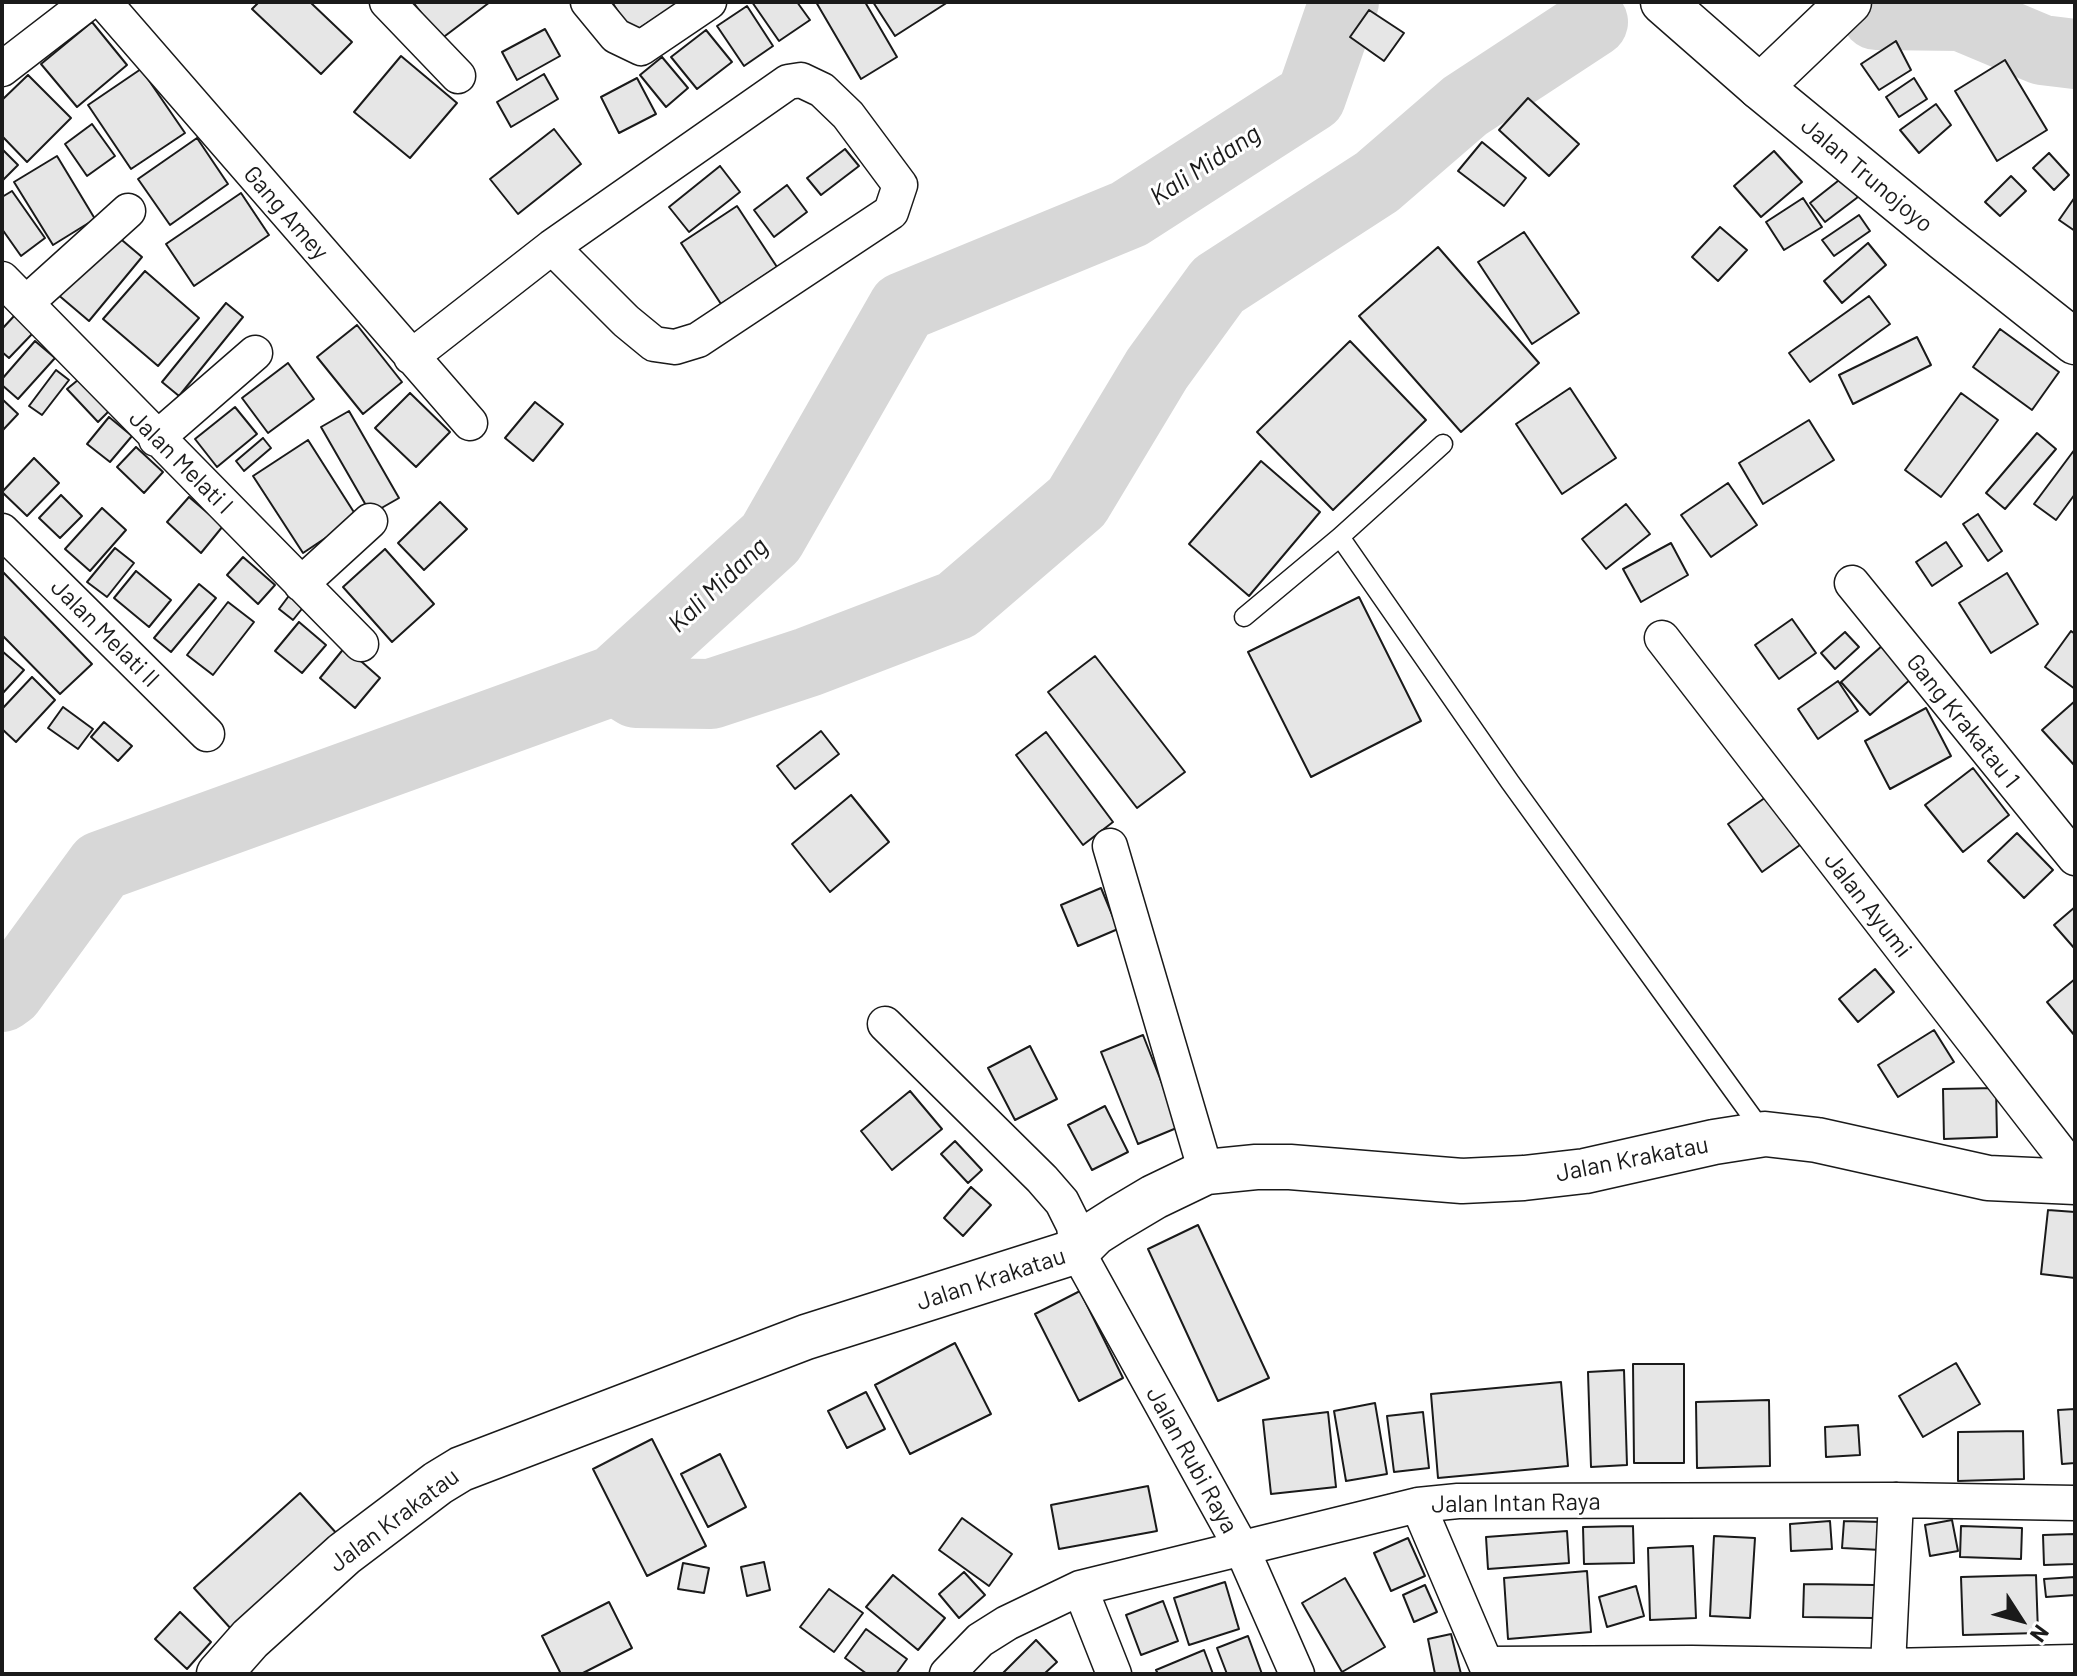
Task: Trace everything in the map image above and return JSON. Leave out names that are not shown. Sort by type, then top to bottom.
[{"type":"street","name":"Gang Amey","points":[[104,2],[470,423]]},
{"type":"street","points":[[387,2],[458,76]]},
{"type":"street","points":[[588,2],[616,36],[641,48],[709,2]]},
{"type":"street","name":"Jalan Trunojoyo","points":[[1663,2],[1760,87],[2075,342]]},
{"type":"street","points":[[1760,87],[1849,2]]},
{"type":"street","points":[[2,69],[65,9]]},
{"type":"street","points":[[411,357],[552,247],[788,82],[801,80],[822,90],[848,115],[900,185],[891,212],[698,340],[675,347],[654,344],[635,329],[552,247]]},
{"type":"street","points":[[26,303],[128,211]]},
{"type":"street","name":"Jalan Melati I","points":[[2,279],[156,439],[361,644]]},
{"type":"street","points":[[156,439],[255,353]]},
{"type":"street","points":[[301,584],[370,521]]},
{"type":"street","name":"Jalan Melati II","points":[[2,531],[207,734]]},
{"type":"street","name":"Gang Krakatau 1","points":[[1852,583],[2075,858]]},
{"type":"street","name":"Jalan Ayumi","points":[[1662,638],[2075,1172]]},
{"type":"street","points":[[1110,846],[1206,1172]]},
{"type":"street","name":"Jalan Rubi Raya","points":[[885,1024],[1062,1202],[1074,1226],[1077,1251],[1242,1549],[1297,1674]]},
{"type":"street","name":"Jalan Krakatau","points":[[219,1674],[250,1639],[344,1554],[461,1469],[806,1337],[1077,1251],[1095,1233],[1117,1219],[1206,1172],[1290,1167],[1462,1181],[1524,1178],[1585,1171],[1714,1142],[1765,1134],[1817,1140],[1988,1178],[2075,1182]]},
{"type":"street","points":[[1886,1670],[1896,1500]]},
{"type":"street","name":"Jalan Intan Raya","points":[[947,1674],[980,1640],[1007,1623],[1080,1588],[1418,1505],[1458,1501],[1896,1500],[2075,1503]]},
{"type":"street","points":[[1418,1505],[1488,1669],[1886,1670],[2075,1662]]},
{"type":"street","points":[[1080,1588],[1114,1674]]},
{"type":"lane","points":[[1244,617],[1340,537],[1443,444]]},
{"type":"lane","points":[[1340,537],[1510,782],[1765,1134]]},
{"type":"building","points":[[259,2],[310,2],[352,42],[321,74],[252,9]]},
{"type":"building","points":[[413,2],[490,2],[441,39]]},
{"type":"building","points":[[612,2],[680,2],[632,33]]},
{"type":"building","points":[[752,2],[797,2],[810,20],[779,41]]},
{"type":"building","points":[[816,2],[865,2],[897,57],[861,79]]},
{"type":"building","points":[[873,2],[948,2],[895,36]]},
{"type":"building","points":[[747,6],[773,46],[744,66],[717,26]]},
{"type":"building","points":[[1369,10],[1404,33],[1384,61],[1350,37]]},
{"type":"building","points":[[92,22],[127,65],[77,107],[41,64]]},
{"type":"building","points":[[545,29],[560,56],[517,80],[502,52]]},
{"type":"building","points":[[706,30],[732,62],[697,89],[671,57]]},
{"type":"building","points":[[1896,41],[1911,70],[1879,90],[1861,64]]},
{"type":"building","points":[[401,56],[457,103],[410,158],[354,112]]},
{"type":"building","points":[[662,57],[688,88],[666,107],[640,75]]},
{"type":"building","points":[[2005,60],[2047,130],[1997,161],[1955,91]]},
{"type":"building","points":[[141,69],[185,133],[131,169],[88,105]]},
{"type":"building","points":[[544,74],[558,99],[511,127],[497,102]]},
{"type":"building","points":[[28,75],[71,118],[27,162],[2,136],[2,100]]},
{"type":"building","points":[[637,78],[656,114],[619,133],[601,97]]},
{"type":"building","points":[[1914,78],[1927,99],[1899,117],[1886,97]]},
{"type":"building","points":[[1528,98],[1579,144],[1549,176],[1499,130]]},
{"type":"building","points":[[1936,104],[1951,125],[1919,153],[1900,130]]},
{"type":"building","points":[[92,124],[115,156],[87,176],[65,144]]},
{"type":"building","points":[[554,129],[581,164],[518,214],[490,179]]},
{"type":"building","points":[[197,138],[228,184],[170,225],[138,179]]},
{"type":"building","points":[[1482,142],[1526,178],[1504,206],[1458,171]]},
{"type":"building","points":[[2,149],[18,165],[2,181]]},
{"type":"building","points":[[845,149],[859,166],[821,195],[807,178]]},
{"type":"building","points":[[1774,151],[1802,182],[1761,217],[1734,186]]},
{"type":"building","points":[[2049,153],[2069,175],[2054,190],[2033,168]]},
{"type":"building","points":[[57,156],[95,219],[53,245],[14,182]]},
{"type":"building","points":[[720,166],[740,192],[689,232],[669,207]]},
{"type":"building","points":[[2011,176],[2026,191],[2000,216],[1985,202]]},
{"type":"building","points":[[1843,177],[1858,197],[1825,222],[1810,203]]},
{"type":"building","points":[[787,185],[807,212],[774,237],[754,210]]},
{"type":"building","points":[[12,191],[45,238],[21,256],[2,229],[2,197]]},
{"type":"building","points":[[241,193],[269,235],[194,286],[166,244]]},
{"type":"building","points":[[2075,197],[2075,231],[2059,220]]},
{"type":"building","points":[[1803,198],[1822,227],[1784,250],[1766,222]]},
{"type":"building","points":[[737,206],[777,267],[721,304],[681,243]]},
{"type":"building","points":[[1859,215],[1870,231],[1834,256],[1822,240]]},
{"type":"building","points":[[1720,227],[1747,250],[1718,281],[1692,257]]},
{"type":"building","points":[[110,230],[142,257],[89,321],[56,293]]},
{"type":"building","points":[[1524,232],[1579,313],[1532,344],[1478,262]]},
{"type":"building","points":[[1868,243],[1886,265],[1842,303],[1824,281]]},
{"type":"building","points":[[1438,247],[1539,363],[1461,432],[1359,316]]},
{"type":"building","points":[[145,271],[199,318],[158,366],[103,319]]},
{"type":"building","points":[[1869,296],[1890,324],[1810,382],[1789,353]]},
{"type":"building","points":[[226,303],[243,317],[179,396],[162,382]]},
{"type":"building","points":[[15,315],[33,333],[9,358],[2,352],[2,329]]},
{"type":"building","points":[[357,325],[402,382],[363,414],[317,357]]},
{"type":"building","points":[[2000,329],[2059,372],[2032,410],[1973,367]]},
{"type":"building","points":[[1917,337],[1931,365],[1853,404],[1839,375]]},
{"type":"building","points":[[35,341],[55,358],[18,399],[2,385],[2,379]]},
{"type":"building","points":[[1350,341],[1426,420],[1333,510],[1257,432]]},
{"type":"building","points":[[288,363],[314,399],[268,433],[242,398]]},
{"type":"building","points":[[56,370],[69,380],[42,415],[29,406]]},
{"type":"building","points":[[84,375],[113,407],[98,422],[67,389]]},
{"type":"building","points":[[1570,388],[1616,458],[1562,494],[1516,424]]},
{"type":"building","points":[[410,393],[450,432],[416,467],[375,428]]},
{"type":"building","points":[[1961,393],[1998,420],[1941,497],[1905,470]]},
{"type":"building","points":[[2,399],[18,414],[2,431]]},
{"type":"building","points":[[535,402],[563,424],[533,461],[505,438]]},
{"type":"building","points":[[235,407],[257,434],[217,467],[195,439]]},
{"type":"building","points":[[349,411],[399,498],[371,514],[321,427]]},
{"type":"building","points":[[109,417],[132,436],[110,462],[87,444]]},
{"type":"building","points":[[1809,420],[1834,460],[1763,504],[1739,463]]},
{"type":"building","points":[[2037,433],[2056,449],[2005,509],[1986,493]]},
{"type":"building","points":[[263,438],[271,448],[244,471],[236,461]]},
{"type":"building","points":[[308,440],[357,517],[303,553],[253,476]]},
{"type":"building","points":[[136,447],[163,472],[144,493],[117,467]]},
{"type":"building","points":[[2075,449],[2075,494],[2056,520],[2034,504]]},
{"type":"building","points":[[34,458],[59,483],[27,516],[2,492]]},
{"type":"building","points":[[1261,461],[1320,512],[1249,596],[1189,544]]},
{"type":"building","points":[[1728,483],[1757,525],[1711,557],[1681,515]]},
{"type":"building","points":[[61,495],[82,516],[60,538],[39,518]]},
{"type":"building","points":[[189,497],[223,526],[201,553],[167,522]]},
{"type":"building","points":[[440,502],[467,529],[424,570],[398,543]]},
{"type":"building","points":[[1626,504],[1650,534],[1606,569],[1582,539]]},
{"type":"building","points":[[102,508],[126,530],[90,571],[65,549]]},
{"type":"building","points":[[1978,514],[2002,551],[1988,561],[1963,524]]},
{"type":"building","points":[[1946,542],[1962,566],[1932,586],[1916,562]]},
{"type":"building","points":[[1671,543],[1688,575],[1641,602],[1623,569]]},
{"type":"building","points":[[115,548],[134,563],[107,597],[87,582]]},
{"type":"building","points":[[385,549],[434,604],[392,642],[343,587]]},
{"type":"building","points":[[243,557],[275,585],[258,604],[227,575]]},
{"type":"building","points":[[2,571],[92,664],[60,694],[2,635]]},
{"type":"building","points":[[136,571],[171,600],[149,627],[114,598]]},
{"type":"building","points":[[2007,573],[2038,624],[1991,653],[1959,603]]},
{"type":"building","points":[[199,584],[216,598],[171,652],[154,638]]},
{"type":"building","points":[[294,589],[309,600],[293,620],[279,609]]},
{"type":"building","points":[[1359,597],[1421,721],[1311,777],[1248,652]]},
{"type":"building","points":[[228,602],[254,622],[213,675],[187,655]]},
{"type":"building","points":[[1792,619],[1816,653],[1779,679],[1755,645]]},
{"type":"building","points":[[299,622],[326,645],[302,673],[275,651]]},
{"type":"building","points":[[2071,631],[2075,634],[2075,689],[2045,667]]},
{"type":"building","points":[[1845,632],[1859,647],[1835,669],[1821,653]]},
{"type":"building","points":[[1883,645],[1912,678],[1870,715],[1841,682]]},
{"type":"building","points":[[345,647],[380,678],[355,708],[320,678]]},
{"type":"building","points":[[2,651],[24,670],[2,694]]},
{"type":"building","points":[[1095,656],[1185,772],[1137,808],[1048,692]]},
{"type":"building","points":[[32,677],[55,700],[16,742],[2,729],[2,709]]},
{"type":"building","points":[[1838,681],[1858,711],[1818,739],[1798,709]]},
{"type":"building","points":[[2075,701],[2075,766],[2042,730]]},
{"type":"building","points":[[63,707],[93,729],[78,749],[48,728]]},
{"type":"building","points":[[1926,708],[1951,756],[1890,789],[1865,741]]},
{"type":"building","points":[[104,722],[132,746],[118,761],[91,737]]},
{"type":"building","points":[[821,731],[839,754],[795,789],[777,766]]},
{"type":"building","points":[[1046,732],[1113,822],[1083,845],[1016,755]]},
{"type":"building","points":[[1973,768],[2009,815],[1963,852],[1925,805]]},
{"type":"building","points":[[851,795],[889,842],[830,892],[792,844]]},
{"type":"building","points":[[1766,797],[1800,845],[1762,872],[1728,824]]},
{"type":"building","points":[[2017,833],[2053,870],[2024,898],[1988,861]]},
{"type":"building","points":[[1101,888],[1118,929],[1078,946],[1061,905]]},
{"type":"building","points":[[2075,907],[2075,949],[2054,925]]},
{"type":"building","points":[[1875,969],[1894,992],[1858,1022],[1839,999]]},
{"type":"building","points":[[2075,979],[2075,1036],[2047,1002]]},
{"type":"building","points":[[1934,1030],[1954,1062],[1898,1097],[1878,1065]]},
{"type":"building","points":[[1143,1035],[1179,1127],[1138,1144],[1101,1052]]},
{"type":"building","points":[[1030,1046],[1057,1099],[1015,1120],[988,1068]]},
{"type":"building","points":[[1996,1088],[1997,1137],[1944,1139],[1943,1089]]},
{"type":"building","points":[[910,1091],[942,1129],[892,1170],[861,1131]]},
{"type":"building","points":[[1105,1106],[1128,1152],[1092,1170],[1068,1125]]},
{"type":"building","points":[[955,1141],[982,1170],[968,1183],[941,1154]]},
{"type":"building","points":[[971,1187],[991,1205],[963,1236],[944,1218]]},
{"type":"building","points":[[2048,1210],[2075,1212],[2075,1278],[2041,1274]]},
{"type":"building","points":[[1198,1225],[1269,1378],[1218,1401],[1148,1249]]},
{"type":"building","points":[[1080,1291],[1123,1378],[1079,1401],[1035,1314]]},
{"type":"building","points":[[955,1343],[991,1414],[910,1454],[875,1385]]},
{"type":"building","points":[[1956,1363],[1980,1404],[1923,1437],[1899,1396]]},
{"type":"building","points":[[1633,1364],[1684,1364],[1684,1463],[1634,1463]]},
{"type":"building","points":[[1624,1370],[1627,1465],[1591,1467],[1588,1372]]},
{"type":"building","points":[[1561,1382],[1568,1466],[1438,1478],[1431,1394]]},
{"type":"building","points":[[866,1392],[885,1429],[847,1448],[828,1411]]},
{"type":"building","points":[[1769,1400],[1770,1466],[1697,1468],[1696,1402]]},
{"type":"building","points":[[1375,1403],[1387,1474],[1346,1481],[1334,1411]]},
{"type":"building","points":[[2075,1409],[2075,1463],[2062,1464],[2058,1410]]},
{"type":"building","points":[[1328,1412],[1336,1487],[1271,1494],[1263,1420]]},
{"type":"building","points":[[1423,1412],[1429,1468],[1394,1472],[1387,1416]]},
{"type":"building","points":[[1858,1425],[1860,1455],[1826,1457],[1825,1427]]},
{"type":"building","points":[[2023,1431],[2024,1479],[1958,1481],[1958,1432]]},
{"type":"building","points":[[652,1439],[706,1546],[647,1576],[593,1469]]},
{"type":"building","points":[[720,1454],[746,1507],[708,1527],[681,1474]]},
{"type":"building","points":[[1148,1486],[1157,1531],[1059,1549],[1051,1505]]},
{"type":"building","points":[[300,1493],[338,1535],[232,1630],[194,1588]]},
{"type":"building","points":[[962,1518],[1012,1554],[989,1586],[939,1550]]},
{"type":"building","points":[[1952,1520],[1958,1551],[1930,1556],[1925,1525]]},
{"type":"building","points":[[1830,1521],[1832,1549],[1791,1551],[1790,1524]]},
{"type":"building","points":[[1844,1521],[1882,1522],[1881,1550],[1842,1548]]},
{"type":"building","points":[[1633,1526],[1634,1563],[1584,1564],[1583,1527]]},
{"type":"building","points":[[1961,1526],[2022,1528],[2021,1559],[1960,1557]]},
{"type":"building","points":[[1567,1531],[1569,1563],[1488,1569],[1486,1537]]},
{"type":"building","points":[[2075,1534],[2075,1564],[2044,1565],[2043,1535]]},
{"type":"building","points":[[1714,1536],[1755,1538],[1750,1618],[1710,1616]]},
{"type":"building","points":[[1408,1538],[1425,1576],[1391,1591],[1374,1553]]},
{"type":"building","points":[[1693,1546],[1696,1618],[1650,1620],[1648,1548]]},
{"type":"building","points":[[764,1562],[770,1590],[747,1596],[741,1567]]},
{"type":"building","points":[[683,1563],[709,1568],[704,1593],[678,1589]]},
{"type":"building","points":[[1587,1571],[1591,1632],[1508,1639],[1504,1578]]},
{"type":"building","points":[[964,1572],[985,1595],[959,1618],[939,1594]]},
{"type":"building","points":[[893,1575],[945,1618],[918,1650],[866,1607]]},
{"type":"building","points":[[2036,1575],[2038,1633],[1963,1635],[1961,1577]]},
{"type":"building","points":[[2075,1577],[2075,1595],[2046,1597],[2044,1579]]},
{"type":"building","points":[[1345,1578],[1385,1647],[1342,1672],[1302,1603]]},
{"type":"building","points":[[1225,1582],[1239,1629],[1189,1645],[1174,1598]]},
{"type":"building","points":[[1804,1584],[1875,1585],[1874,1618],[1803,1617]]},
{"type":"building","points":[[1425,1585],[1437,1612],[1414,1622],[1403,1595]]},
{"type":"building","points":[[1636,1586],[1644,1616],[1607,1627],[1599,1597]]},
{"type":"building","points":[[829,1589],[863,1613],[834,1652],[800,1627]]},
{"type":"building","points":[[1163,1601],[1178,1641],[1141,1655],[1126,1615]]},
{"type":"building","points":[[609,1602],[632,1648],[581,1674],[561,1674],[542,1636]]},
{"type":"building","points":[[180,1612],[211,1642],[187,1669],[155,1639]]},
{"type":"building","points":[[866,1629],[907,1659],[896,1674],[867,1674],[845,1658]]},
{"type":"building","points":[[1451,1634],[1461,1674],[1435,1674],[1428,1639]]},
{"type":"building","points":[[1248,1636],[1262,1674],[1227,1674],[1217,1648]]},
{"type":"building","points":[[1036,1640],[1057,1662],[1044,1674],[1002,1674]]},
{"type":"building","points":[[1204,1650],[1213,1674],[1158,1674],[1156,1670]]},
{"type":"waterway","name":"Kali Midang","points":[[2,997],[9,992],[101,866],[615,680],[771,538],[903,307],[1129,214],[1311,97],[1344,2]]},
{"type":"waterway","points":[[1876,15],[1961,16],[2042,50],[2075,54]]},
{"type":"waterway","points":[[615,680],[636,693],[711,694],[808,662],[957,605],[1077,502],[1157,369],[1218,285],[1377,182],[1465,106],[1593,22]]}]
